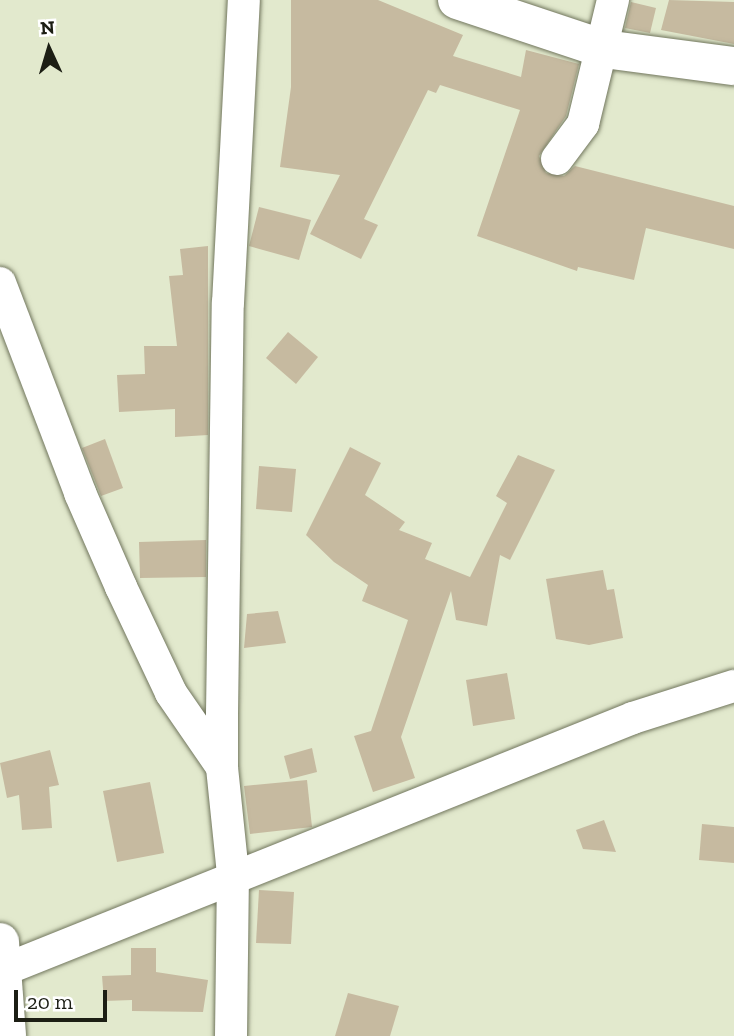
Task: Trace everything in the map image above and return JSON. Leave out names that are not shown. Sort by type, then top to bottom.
[{"type":"main road","points":[[469,2],[604,49],[734,66]]},
{"type":"main road","points":[[3,956],[7,1036]]},
{"type":"street","points":[[231,1036],[233,874],[222,766],[228,303],[244,0]]},
{"type":"street","points":[[557,159],[583,124],[604,49],[613,0]]},
{"type":"street","points":[[0,283],[80,494],[121,587],[172,693],[222,766]]},
{"type":"street","points":[[3,956],[233,874],[632,718],[734,686]]},
{"type":"building","points":[[291,0],[378,0],[463,35],[453,56],[521,77],[526,50],[579,64],[566,116],[539,156],[546,173],[564,176],[575,166],[734,206],[734,249],[646,228],[634,280],[578,267],[577,271],[477,236],[520,110],[440,85],[436,93],[428,90],[364,219],[378,225],[361,259],[310,234],[340,175],[280,167],[291,87]]},
{"type":"building","points":[[669,0],[734,2],[734,44],[661,30]]},
{"type":"building","points":[[631,2],[656,8],[650,33],[625,28]]},
{"type":"building","points":[[259,207],[311,220],[299,260],[249,246]]},
{"type":"building","points":[[208,246],[208,435],[175,437],[175,409],[119,412],[117,375],[145,374],[144,346],[177,346],[169,276],[183,275],[180,249]]},
{"type":"building","points":[[288,332],[318,357],[296,384],[266,358]]},
{"type":"building","points":[[105,439],[123,488],[101,496],[82,448]]},
{"type":"building","points":[[350,447],[381,463],[365,495],[405,522],[399,530],[432,543],[425,559],[470,577],[507,503],[496,496],[518,455],[555,470],[510,560],[500,555],[487,626],[456,620],[451,591],[401,737],[415,778],[373,792],[354,736],[371,731],[408,620],[362,601],[368,585],[334,562],[306,535]]},
{"type":"building","points":[[259,466],[296,469],[292,512],[256,509]]},
{"type":"building","points":[[206,540],[206,577],[140,578],[139,542]]},
{"type":"building","points":[[603,570],[607,590],[614,589],[623,638],[589,645],[556,639],[546,579]]},
{"type":"building","points":[[278,611],[286,643],[244,648],[247,614]]},
{"type":"building","points":[[507,673],[515,719],[473,726],[466,680]]},
{"type":"building","points":[[312,748],[317,772],[290,779],[284,756]]},
{"type":"building","points":[[50,750],[59,785],[49,787],[52,828],[22,830],[19,795],[7,798],[0,763]]},
{"type":"building","points":[[307,780],[312,827],[250,834],[244,786]]},
{"type":"building","points":[[150,782],[164,853],[117,862],[103,791]]},
{"type":"building","points":[[604,820],[616,852],[583,849],[576,830]]},
{"type":"building","points":[[702,824],[734,827],[734,863],[699,860]]},
{"type":"building","points":[[259,890],[294,892],[291,944],[256,943]]},
{"type":"building","points":[[131,948],[156,948],[156,972],[208,980],[203,1012],[132,1011],[132,1000],[104,1001],[102,976],[131,975]]},
{"type":"building","points":[[348,993],[399,1006],[390,1036],[335,1036]]}]
